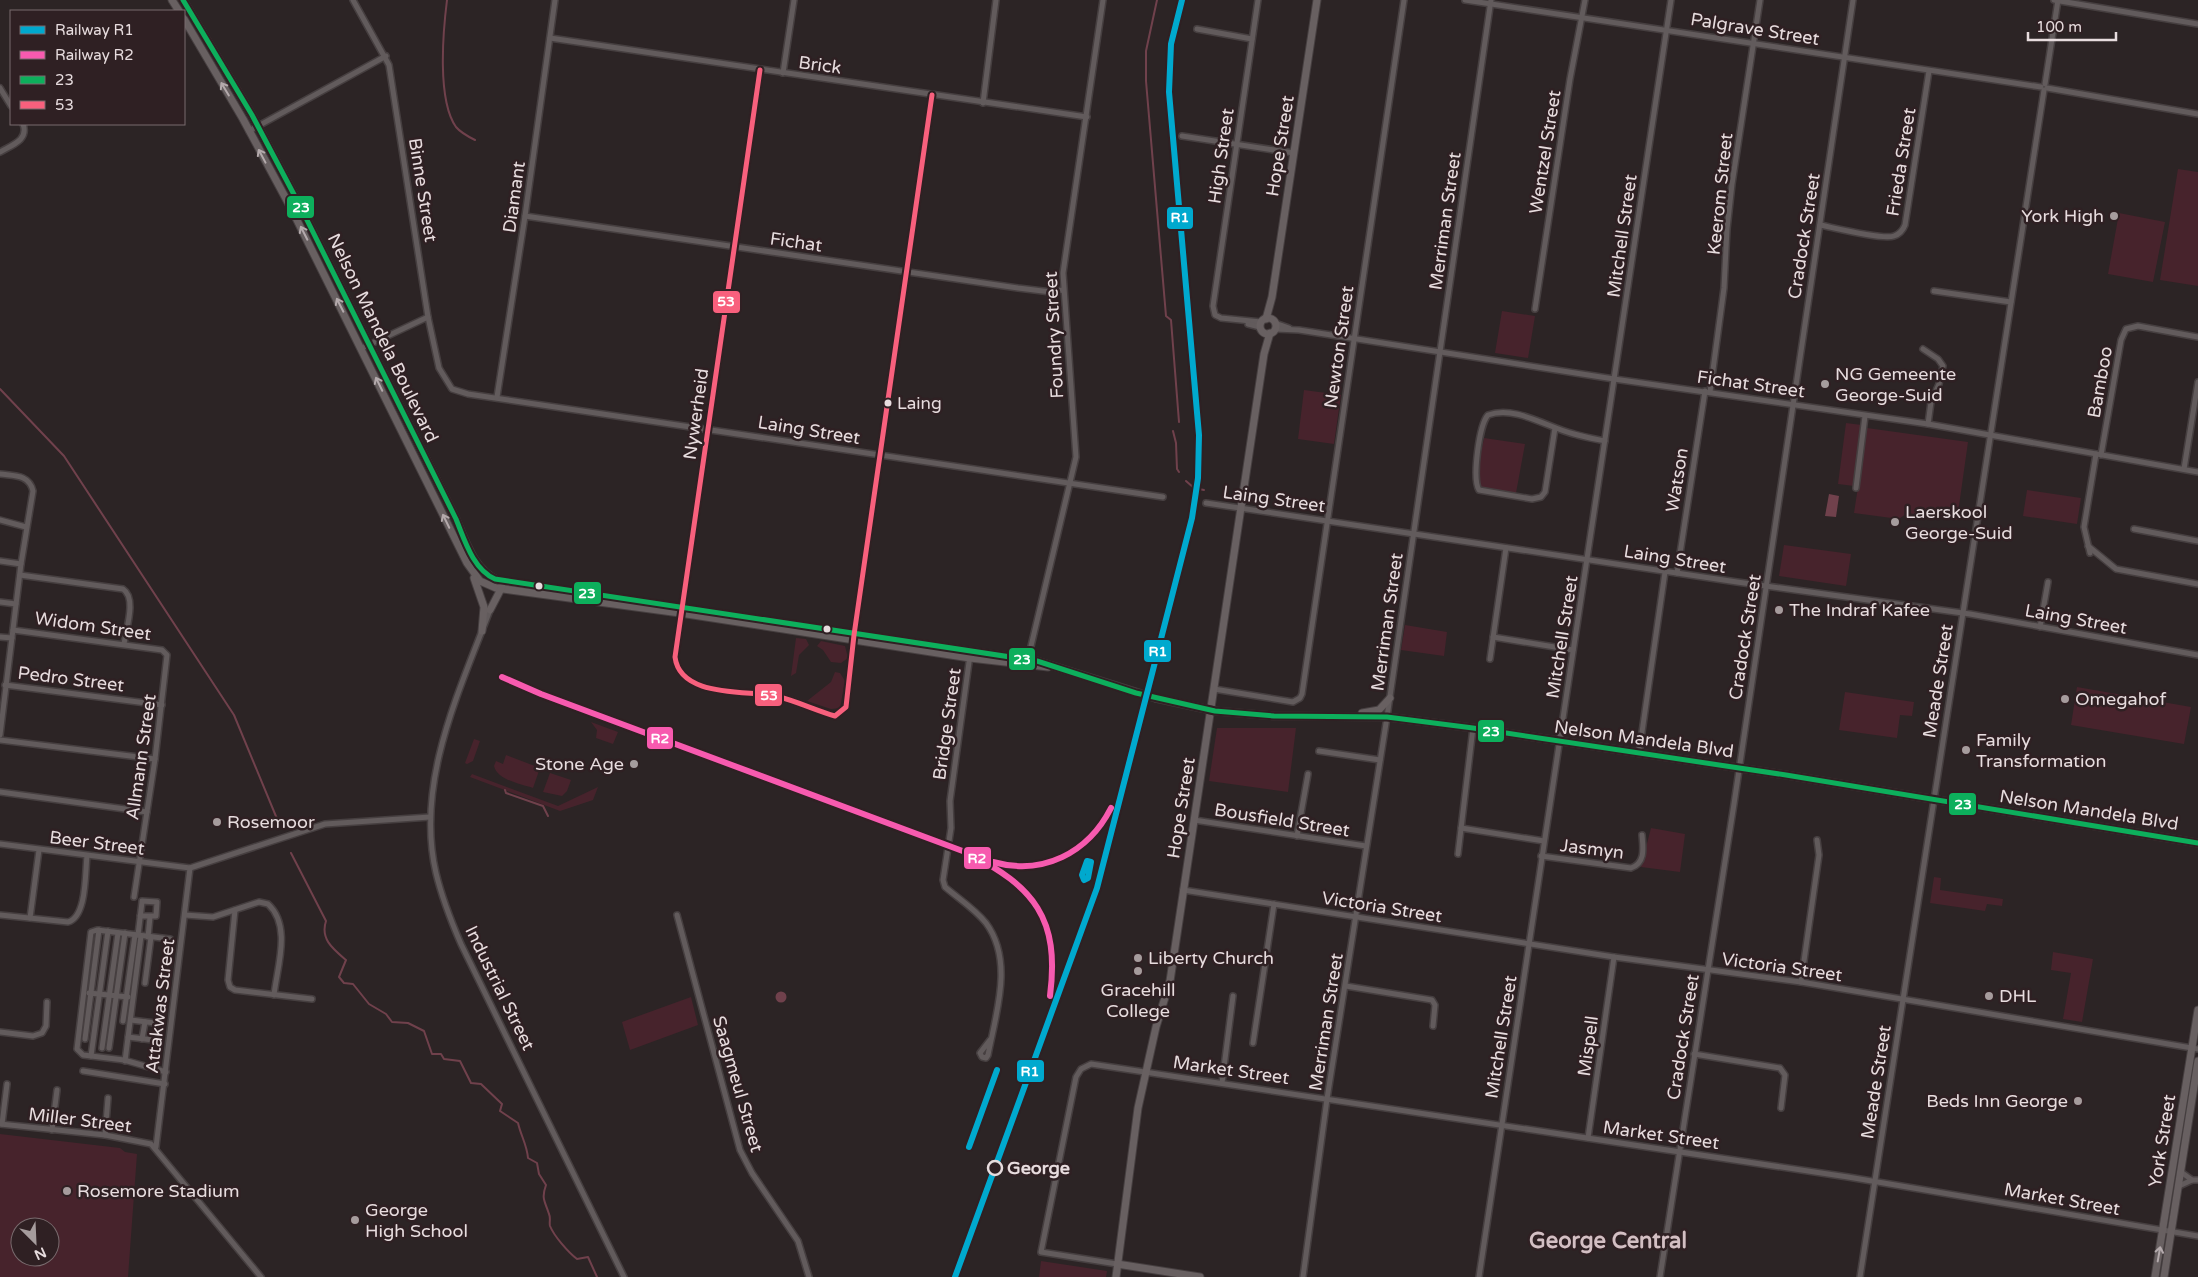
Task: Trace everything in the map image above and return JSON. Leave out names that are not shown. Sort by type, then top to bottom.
[{"type":"street","name":"Nelson Mandela Boulevard","points":[[183,0],[258,126],[370,343],[476,562],[483,572],[500,585]]},
{"type":"street","name":"Binne Street","points":[[353,0],[386,56],[407,169],[428,317],[439,368],[452,388]]},
{"type":"street","name":"Diamant","points":[[497,397],[525,216],[555,0]]},
{"type":"street","points":[[783,73],[794,0]]},
{"type":"street","points":[[983,103],[996,0]]},
{"type":"street","name":"Foundry Street","points":[[1027,662],[1076,457],[1062,290],[1065,257],[1103,0]]},
{"type":"street","name":"High Street","points":[[1216,315],[1214,297],[1258,0]]},
{"type":"street","name":"Hope Street","points":[[1116,1277],[1138,1108],[1170,981],[1317,0]]},
{"type":"street","name":"Newton Street","points":[[1214,690],[1289,701],[1300,698],[1404,0]]},
{"type":"street","name":"Palgrave Street","points":[[1465,0],[1491,2],[1929,71],[2044,87],[2198,114]]},
{"type":"street","name":"Wentzel Street","points":[[1535,309],[1570,79],[1585,0]]},
{"type":"street","name":"Mitchell Street","points":[[1479,1277],[1671,0]]},
{"type":"street","name":"Keerom Street","points":[[1708,392],[1724,288],[1730,202],[1760,0]]},
{"type":"street","name":"Cradock Street","points":[[1660,1277],[1678,1151],[1739,768],[1853,0]]},
{"type":"street","points":[[2054,0],[2198,24]]},
{"type":"street","name":"Meade Street","points":[[1860,1277],[2058,0]]},
{"type":"street","name":"Merriman Street","points":[[1303,1277],[1327,1099],[1390,698],[1491,2]]},
{"type":"street","name":"Nelson Mandela Boulevard","points":[[185,21],[249,131],[362,348],[471,572],[480,581],[500,585]]},
{"type":"street","points":[[1197,29],[1252,39]]},
{"type":"street","name":"Brick","points":[[550,38],[1087,117]]},
{"type":"street","points":[[249,131],[386,56]]},
{"type":"street","name":"Nywerheid","points":[[760,70],[681,611],[675,657],[676,668],[682,674],[705,686],[729,692],[774,696],[835,716],[846,707],[854,637]]},
{"type":"street","name":"Frieda Street","points":[[1820,225],[1892,237],[1902,232],[1905,225],[1929,71]]},
{"type":"street","points":[[0,88],[10,104]]},
{"type":"street","points":[[854,637],[932,95]]},
{"type":"street","points":[[0,152],[23,138],[25,132],[23,125]]},
{"type":"street","points":[[1182,136],[1294,153]]},
{"type":"street","name":"Fichat","points":[[525,216],[1051,292],[1062,290]]},
{"type":"street","points":[[1934,291],[2011,302]]},
{"type":"street","name":"Fichat Street","points":[[1216,315],[1225,319],[1243,322],[1614,379],[1793,403],[1865,416],[1928,424],[2198,472]]},
{"type":"street","points":[[362,348],[428,317]]},
{"type":"street","name":"Bamboo","points":[[2098,454],[2121,340],[2126,329],[2138,326],[2198,337]]},
{"type":"street","points":[[1923,349],[1938,359],[1943,366],[1941,377],[1931,402],[1928,424]]},
{"type":"street","points":[[2184,469],[2198,382]]},
{"type":"street","name":"Laing Street","points":[[452,388],[468,394],[1163,496]]},
{"type":"street","name":"Watson","points":[[1677,573],[1708,392]]},
{"type":"street","points":[[1555,428],[1544,492],[1541,497],[1532,499],[1479,490],[1475,480],[1481,432],[1488,415],[1493,413],[1522,416],[1555,428],[1605,441]]},
{"type":"street","points":[[1856,488],[1865,416]]},
{"type":"street","points":[[414,455],[423,451]]},
{"type":"street","points":[[2090,553],[2084,527],[2098,454]]},
{"type":"street","points":[[0,474],[24,477],[30,482],[32,491],[5,685],[0,735]]},
{"type":"street","points":[[434,496],[443,491]]},
{"type":"street","name":"Laing Street","points":[[1206,504],[1328,520],[1665,572],[1962,614],[2198,655]]},
{"type":"street","points":[[0,520],[26,527]]},
{"type":"street","points":[[2134,530],[2198,541]]},
{"type":"street","points":[[2088,546],[2116,569],[2198,584]]},
{"type":"street","points":[[1490,659],[1506,548]]},
{"type":"street","points":[[0,561],[21,564]]},
{"type":"street","points":[[471,572],[482,598],[482,631]]},
{"type":"street","points":[[1639,753],[1665,572]]},
{"type":"street","points":[[20,575],[123,589],[128,592],[130,599],[124,644]]},
{"type":"street","points":[[2040,627],[2048,582]]},
{"type":"street","name":"Nelson Mandela Blvd","points":[[500,585],[1027,662],[1061,669],[1136,693],[1215,711],[1274,716],[1387,717],[1473,728],[1739,768],[2198,843]]},
{"type":"street","name":"Industrial Street","points":[[500,585],[437,759],[432,781],[430,817],[436,872],[461,944],[624,1277]]},
{"type":"street","points":[[0,602],[16,604]]},
{"type":"street","name":"Widom Street","points":[[13,630],[162,650],[168,655]]},
{"type":"street","points":[[0,637],[12,638]]},
{"type":"street","points":[[1493,637],[1573,650]]},
{"type":"street","name":"Allmann Street","points":[[134,897],[155,759],[168,655]]},
{"type":"street","name":"Bridge Street","points":[[970,655],[950,800],[951,828],[943,867],[943,884],[985,922],[995,942],[1001,965],[1002,980],[990,1040]]},
{"type":"street","name":"Pedro Street","points":[[5,685],[162,705]]},
{"type":"street","points":[[1352,716],[1379,710],[1390,698]]},
{"type":"street","points":[[1458,854],[1473,728]]},
{"type":"street","points":[[0,740],[155,759]]},
{"type":"street","points":[[1320,751],[1380,760]]},
{"type":"street","points":[[1297,836],[1308,774]]},
{"type":"street","points":[[0,792],[147,812]]},
{"type":"street","points":[[190,868],[325,824],[430,817]]},
{"type":"street","name":"Bousfield Street","points":[[1194,820],[1366,846]]},
{"type":"street","points":[[1461,828],[1544,841]]},
{"type":"street","name":"Jasmyn","points":[[1541,856],[1630,868],[1638,864],[1641,859],[1642,834]]},
{"type":"street","points":[[1801,982],[1819,855],[1817,840]]},
{"type":"street","name":"Beer Street","points":[[0,844],[190,868]]},
{"type":"street","points":[[30,918],[39,850]]},
{"type":"street","points":[[0,915],[68,922],[78,917],[81,909],[87,856]]},
{"type":"street","name":"Attakwas Street","points":[[156,1146],[186,915],[190,868]]},
{"type":"street","name":"Victoria Street","points":[[1183,890],[1614,957],[1801,982],[2195,1048]]},
{"type":"street","points":[[140,916],[150,917],[157,915],[157,902],[142,901],[140,916],[147,967],[146,983]]},
{"type":"street","points":[[186,915],[213,917],[264,902],[274,909],[282,932],[274,995]]},
{"type":"street","points":[[1253,1043],[1274,904]]},
{"type":"street","points":[[235,910],[229,984],[235,990],[312,999]]},
{"type":"street","name":"Saagmeul Street","points":[[677,914],[740,1150],[752,1173],[798,1241],[809,1277]]},
{"type":"street","points":[[123,1021],[126,997],[150,917]]},
{"type":"street","points":[[166,1072],[125,1061],[91,1056],[80,1053],[77,1049],[92,931],[99,930],[170,938]]},
{"type":"street","points":[[85,1039],[99,930]]},
{"type":"street","points":[[91,1056],[108,931]]},
{"type":"street","points":[[102,1048],[118,932]]},
{"type":"street","points":[[109,1048],[125,934]]},
{"type":"street","points":[[125,1061],[137,966],[143,936]]},
{"type":"street","name":"Mispell","points":[[1588,1138],[1614,957]]},
{"type":"street","points":[[137,966],[147,967]]},
{"type":"street","points":[[1346,986],[1432,1000],[1435,1005],[1433,1026]]},
{"type":"street","points":[[84,992],[134,998]]},
{"type":"street","points":[[1222,1083],[1233,996]]},
{"type":"street","points":[[0,1032],[33,1036],[42,1033],[46,1026],[47,1002]]},
{"type":"street","name":"York Street","points":[[2155,1277],[2195,1048],[2198,1010]]},
{"type":"street","points":[[81,1012],[97,1014]]},
{"type":"street","points":[[131,1020],[155,1023]]},
{"type":"street","points":[[142,1039],[145,1022]]},
{"type":"street","points":[[96,1023],[112,1025]]},
{"type":"street","points":[[128,1038],[153,1040]]},
{"type":"street","points":[[1694,1054],[1780,1068],[1785,1075],[1781,1108]]},
{"type":"street","name":"York Street","points":[[2164,1277],[2198,1061]]},
{"type":"street","name":"Market Street","points":[[1117,1264],[1041,1252],[1076,1077],[1081,1069],[1092,1064],[1678,1151],[2198,1236]]},
{"type":"street","points":[[84,1071],[165,1084]]},
{"type":"street","points":[[1,1124],[7,1084]]},
{"type":"street","points":[[52,1130],[57,1090]]},
{"type":"street","points":[[105,1136],[108,1098]]},
{"type":"street","name":"Miller Street","points":[[1,1124],[105,1136],[156,1146]]},
{"type":"street","points":[[156,1146],[261,1277]]},
{"type":"street","points":[[2182,1172],[2195,1180]]},
{"type":"street","points":[[2179,1186],[2195,1180]]},
{"type":"street","points":[[1117,1264],[1200,1277]]},
{"type":"shaded area","points":[[2178,169],[2198,172],[2198,286],[2160,280]]},
{"type":"shaded area","points":[[2119,213],[2165,222],[2153,282],[2108,274]]},
{"type":"shaded area","points":[[1502,311],[1535,316],[1528,358],[1495,353]]},
{"type":"shaded area","points":[[1304,390],[1341,395],[1334,444],[1298,439]]},
{"type":"shaded area","points":[[1846,423],[1862,425],[1854,486],[1838,484]]},
{"type":"shaded area","points":[[1867,428],[1968,442],[1957,520],[1907,513],[1899,519],[1854,513]]},
{"type":"shaded area","points":[[1484,438],[1525,444],[1516,493],[1483,489],[1480,485],[1478,472]]},
{"type":"shaded area","points":[[2027,490],[2081,498],[2077,524],[2023,516]]},
{"type":"shaded area","points":[[1829,494],[1839,496],[1836,517],[1825,516]]},
{"type":"shaded area","points":[[1784,545],[1851,554],[1846,586],[1779,576]]},
{"type":"shaded area","points":[[1405,625],[1447,632],[1444,656],[1401,650]]},
{"type":"shaded area","points":[[796,638],[806,639],[809,645],[799,655],[796,673],[791,676]]},
{"type":"shaded area","points":[[821,641],[845,646],[848,658],[841,663],[831,662],[823,650],[817,646]]},
{"type":"shaded area","points":[[835,672],[840,673],[845,681],[840,708],[831,709],[807,701],[831,682]]},
{"type":"shaded area","points":[[2077,687],[2191,707],[2184,744],[2071,725]]},
{"type":"shaded area","points":[[1845,692],[1914,702],[1912,716],[1900,715],[1897,738],[1839,730]]},
{"type":"shaded area","points":[[591,722],[618,732],[613,744],[596,738],[597,730]]},
{"type":"shaded area","points":[[1217,728],[1296,728],[1288,792],[1209,781]]},
{"type":"shaded area","points":[[474,739],[480,741],[473,761],[467,764],[465,763]]},
{"type":"shaded area","points":[[506,755],[540,768],[533,788],[510,781],[496,771],[494,766],[496,761],[503,764]]},
{"type":"shaded area","points":[[550,773],[571,780],[567,791],[562,796],[543,792]]},
{"type":"shaded area","points":[[472,774],[558,806],[598,787],[593,800],[560,811],[470,777]]},
{"type":"shaded area","points":[[1651,828],[1685,834],[1680,872],[1641,867]]},
{"type":"shaded area","points":[[1934,877],[1941,878],[1940,890],[2003,899],[2002,906],[1987,904],[1985,911],[1930,903]]},
{"type":"shaded area","points":[[2053,952],[2093,959],[2082,1022],[2063,1019],[2071,973],[2051,970]]},
{"type":"shaded area","points":[[781,991],[787,997],[781,1003],[775,997]]},
{"type":"shaded area","points":[[691,997],[698,1025],[630,1050],[622,1022]]},
{"type":"shaded area","name":"Rosemore Stadium","points":[[0,1134],[120,1148],[125,1152],[137,1154],[128,1277],[0,1277]]},
{"type":"shaded area","points":[[1041,1261],[1107,1271],[1106,1277],[1039,1277]]},
{"type":"waterway","points":[[447,0],[443,47],[446,100],[456,127],[475,140]]},
{"type":"waterway","points":[[1157,0],[1146,51],[1146,81],[1166,316],[1171,320],[1179,422]]},
{"type":"waterway","points":[[0,389],[64,456],[234,715],[280,826]]},
{"type":"waterway","points":[[1173,431],[1176,443],[1177,469],[1179,472]]},
{"type":"waterway","points":[[1186,481],[1194,488]]},
{"type":"waterway","points":[[1199,489],[1204,490]]},
{"type":"waterway","points":[[505,790],[506,793],[543,806],[548,816]]},
{"type":"waterway","points":[[291,853],[326,921],[326,938],[332,948],[346,960],[339,977],[344,983],[353,984],[369,1004],[386,1014],[392,1022],[408,1023],[424,1031],[432,1054],[441,1054],[444,1059],[460,1061],[471,1083],[481,1084],[502,1104],[500,1111],[518,1123],[528,1158],[537,1163],[539,1174],[546,1185],[544,1197],[552,1230],[562,1244],[577,1259],[588,1257],[597,1277]]},
{"type":"rail line","name":"R1","points":[[955,1277],[1097,888],[1192,518],[1198,478],[1199,435],[1169,92],[1171,44],[1182,0]]},
{"type":"rail line","name":"R2","points":[[502,677],[541,694],[968,853],[991,866],[1026,893],[1038,908],[1046,925],[1051,946],[1050,996]]},
{"type":"rail line","name":"R2","points":[[993,862],[1011,866],[1029,866],[1046,863],[1062,857],[1077,849],[1090,837],[1111,808]]},
{"type":"rail line","name":"R1","points":[[1087,861],[1091,862],[1088,878],[1084,880],[1082,875],[1087,861]]},
{"type":"rail line","name":"R1","points":[[969,1147],[997,1070]]},
{"type":"transit line","name":"23","points":[[183,0],[252,115],[299,204],[456,519],[466,545],[475,561],[487,574],[495,579],[1037,661],[1136,693],[1215,711],[1274,716],[1387,717],[1473,728],[1786,775],[2198,843]]},
{"type":"transit line","name":"53","points":[[760,70],[675,657],[680,670],[689,680],[702,686],[716,690],[776,696],[835,716],[846,707],[854,635],[932,95]]},
{"type":"place","name":"York High","points":[[2114,216]]},
{"type":"place","name":"NG Gemeente George-Suid","points":[[1825,384]]},
{"type":"place","name":"Laing","points":[[888,403]]},
{"type":"place","name":"Laerskool George-Suid","points":[[1895,522]]},
{"type":"place","name":"The Indraf Kafee","points":[[1779,610]]},
{"type":"place","name":"Omegahof","points":[[2065,699]]},
{"type":"place","name":"Family Transformation","points":[[1966,750]]},
{"type":"place","name":"Stone Age","points":[[634,764]]},
{"type":"place","name":"Rosemoor","points":[[217,822]]},
{"type":"place","name":"Liberty Church","points":[[1138,958]]},
{"type":"place","name":"Gracehill College","points":[[1138,971]]},
{"type":"place","name":"DHL","points":[[1989,996]]},
{"type":"place","name":"Beds Inn George","points":[[2078,1101]]},
{"type":"place","name":"George","points":[[995,1168]]},
{"type":"place","name":"Rosemore Stadium","points":[[67,1191]]},
{"type":"place","name":"George High School","points":[[355,1220]]},
{"type":"district","name":"George Central","points":[[1608,1240]]}]
